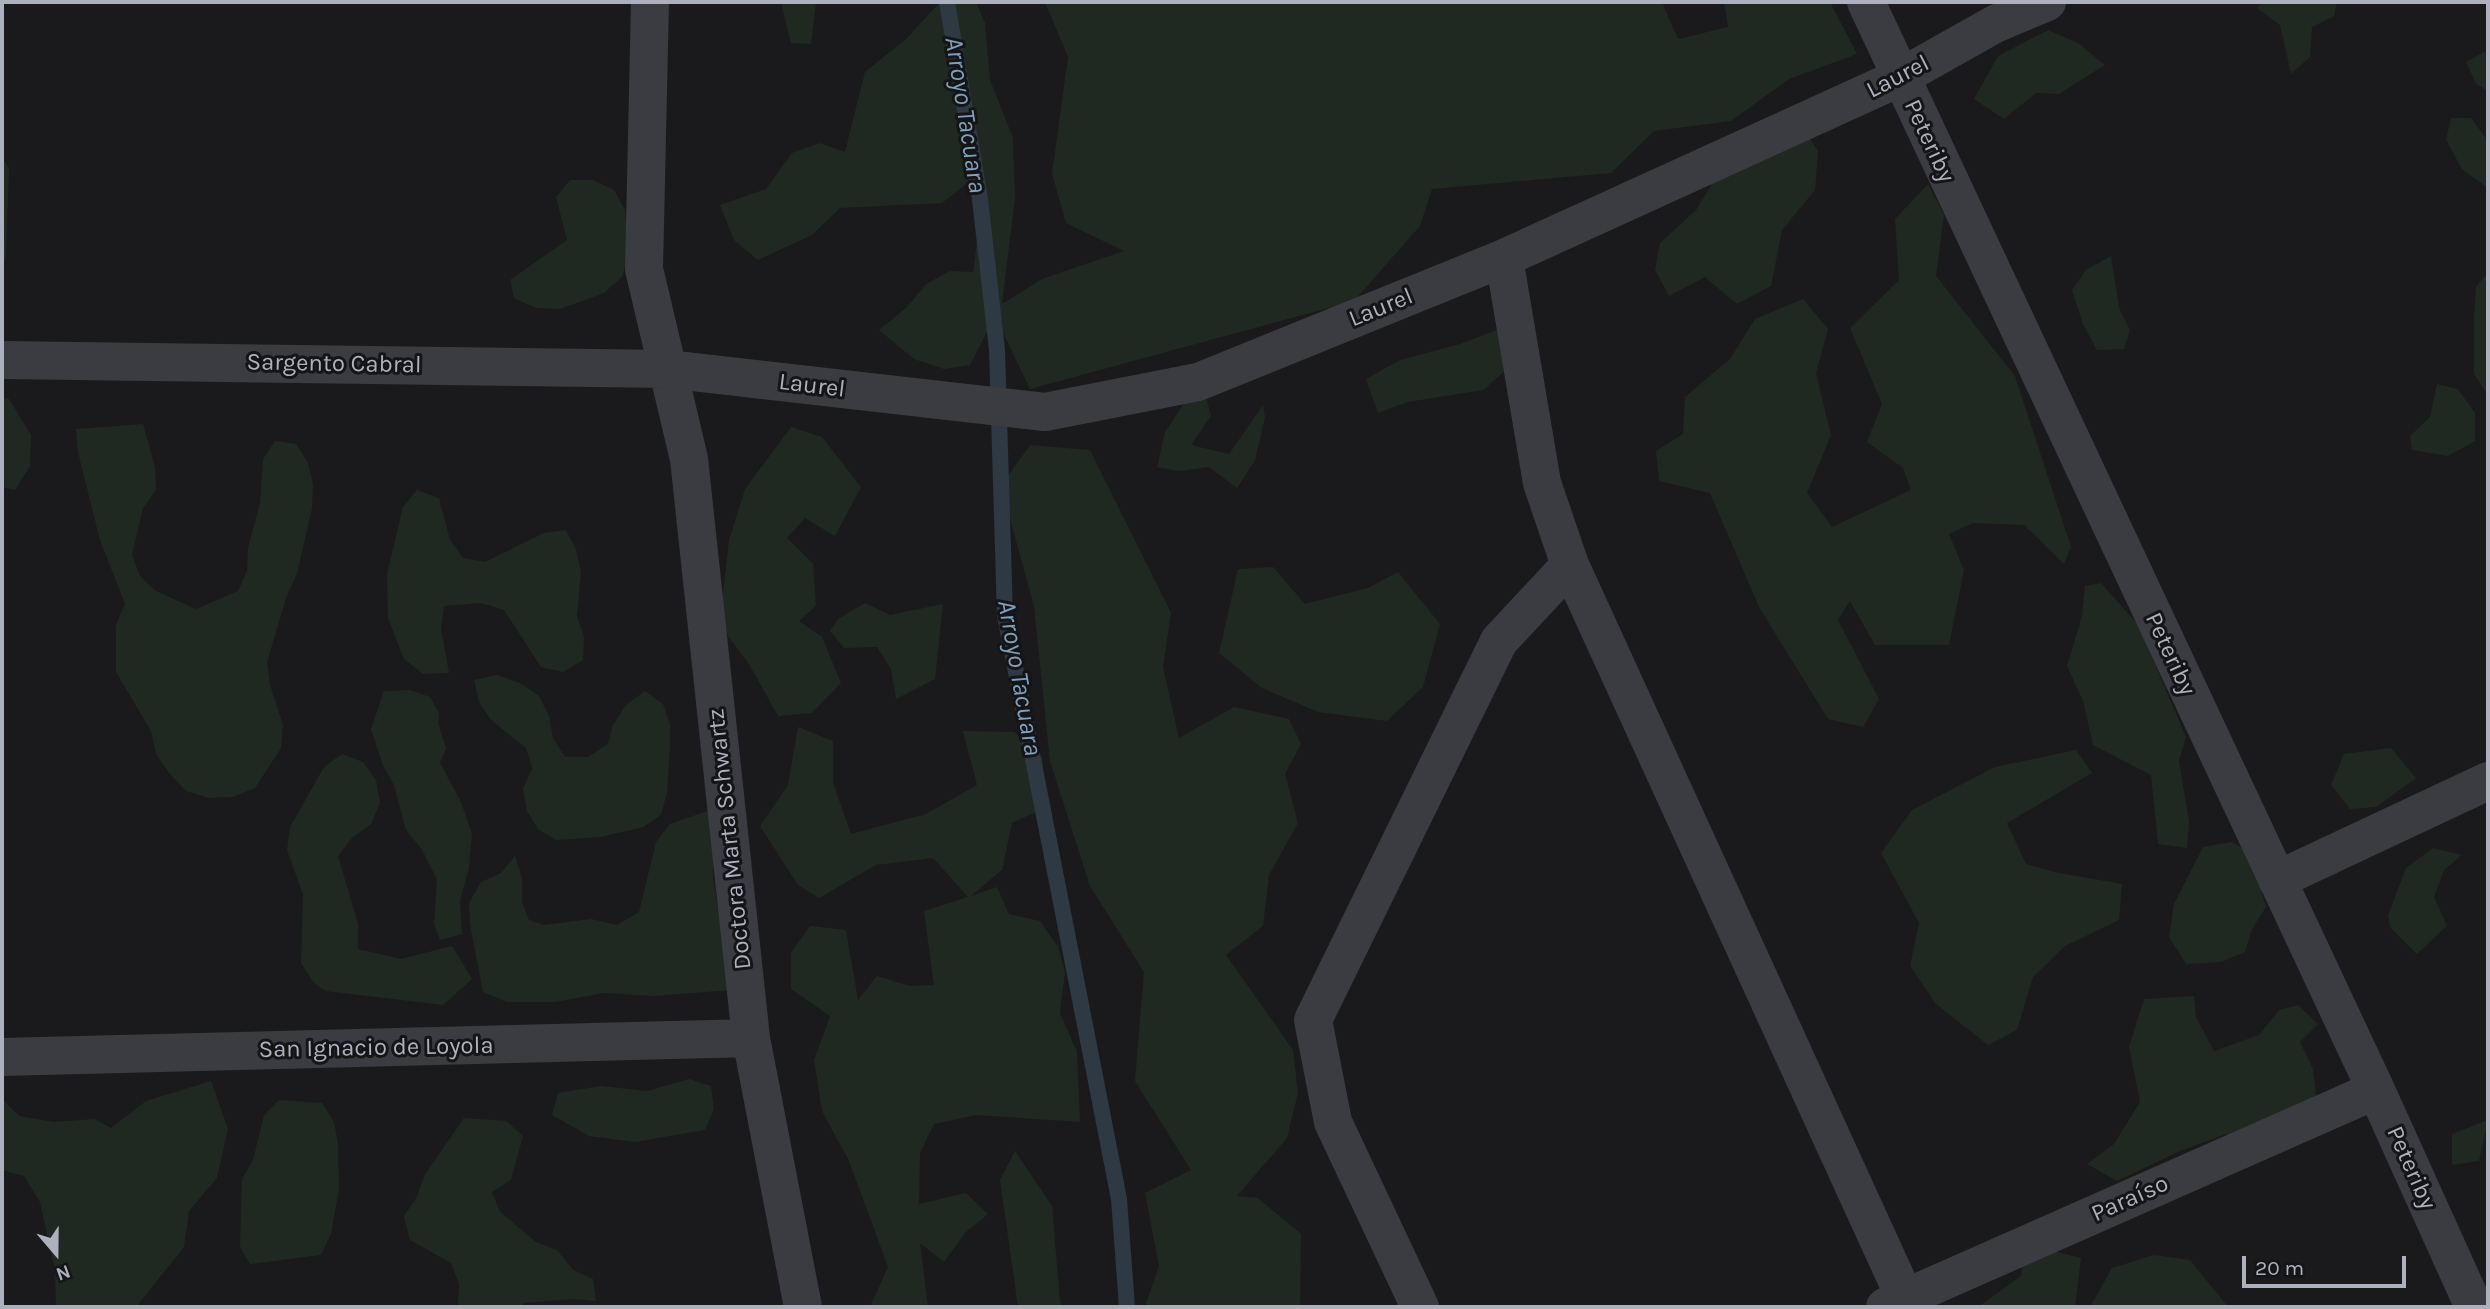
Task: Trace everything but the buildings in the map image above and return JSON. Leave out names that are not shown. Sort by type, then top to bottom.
[{"type":"street","name":"Doctora Marta Schwartz","points":[[650,2],[644,269],[689,459],[751,1038],[803,1307]]},
{"type":"street","name":"Peteriby","points":[[1866,2],[1899,78],[2376,1090],[2474,1307]]},
{"type":"street","name":"Laurel","points":[[667,369],[1045,412],[1198,382],[1504,258],[1899,78],[1995,24],[2047,2]]},
{"type":"street","points":[[1504,258],[1542,483],[1570,565],[1895,1303]]},
{"type":"street","name":"Sargento Cabral","points":[[2,360],[667,369]]},
{"type":"street","points":[[1420,1307],[1333,1122],[1313,1020],[1499,641],[1570,565]]},
{"type":"street","points":[[2277,880],[2488,781]]},
{"type":"street","name":"San Ignacio de Loyola","points":[[2,1057],[751,1038]]},
{"type":"street","name":"Paraíso","points":[[1895,1303],[2376,1090]]},
{"type":"shaded area","points":[[781,2],[816,2],[811,44],[791,43]]},
{"type":"shaded area","points":[[940,2],[976,2],[985,23],[990,80],[1013,138],[1015,199],[1002,304],[1042,279],[1124,251],[1066,223],[1052,174],[1068,57],[1045,2],[1662,2],[1678,39],[1728,27],[1724,2],[1830,2],[1857,54],[1789,79],[1731,121],[1654,131],[1611,173],[1432,189],[1420,226],[1354,301],[1030,389],[995,316],[970,365],[944,369],[914,359],[879,330],[907,307],[926,284],[950,271],[973,272],[978,234],[971,180],[942,203],[840,208],[812,235],[758,260],[734,240],[720,205],[766,189],[792,153],[819,143],[845,152],[865,72],[907,38]]},
{"type":"shaded area","points":[[2263,2],[2337,2],[2334,16],[2312,27],[2310,57],[2291,74],[2280,25],[2257,8]]},
{"type":"shaded area","points":[[2048,30],[2078,43],[2105,65],[2059,94],[2036,93],[2004,119],[1974,99],[1998,56]]},
{"type":"shaded area","points":[[2488,50],[2488,91],[2476,84],[2466,62]]},
{"type":"shaded area","points":[[1792,111],[1818,151],[1815,190],[1782,230],[1771,286],[1737,304],[1705,277],[1669,296],[1655,270],[1660,243],[1696,210],[1715,179]]},
{"type":"shaded area","points":[[2451,118],[2471,118],[2488,141],[2488,188],[2462,169],[2446,140]]},
{"type":"shaded area","points":[[2,157],[9,168],[6,256],[2,269]]},
{"type":"shaded area","points":[[570,180],[593,180],[614,190],[625,210],[628,255],[622,277],[604,293],[560,309],[536,308],[514,298],[510,280],[567,240],[556,197]]},
{"type":"shaded area","points":[[1928,184],[1944,215],[1936,276],[2015,376],[2071,547],[2064,564],[2024,525],[1973,523],[1949,534],[1964,570],[1949,645],[1875,645],[1850,601],[1838,620],[1879,699],[1863,727],[1828,719],[1759,607],[1710,493],[1659,481],[1656,451],[1683,434],[1685,397],[1730,359],[1755,319],[1803,299],[1828,329],[1816,373],[1831,435],[1807,493],[1832,527],[1911,490],[1903,468],[1867,442],[1882,404],[1850,328],[1899,280],[1895,219]]},
{"type":"shaded area","points":[[2111,256],[2119,308],[2130,330],[2124,349],[2097,350],[2083,324],[2072,290],[2086,270]]},
{"type":"shaded area","points":[[2488,272],[2488,395],[2474,374],[2474,316],[2476,287]]},
{"type":"shaded area","points":[[1515,323],[1521,357],[1483,390],[1408,402],[1378,413],[1366,379],[1400,360],[1460,344]]},
{"type":"shaded area","points":[[2437,384],[2458,389],[2475,413],[2475,441],[2448,456],[2412,450],[2410,436],[2430,417]]},
{"type":"shaded area","points":[[1205,393],[1211,416],[1191,445],[1229,454],[1263,405],[1265,417],[1255,460],[1237,488],[1209,467],[1179,471],[1157,467],[1165,432],[1185,402]]},
{"type":"shaded area","points":[[2,398],[9,399],[31,435],[30,466],[15,490],[2,487]]},
{"type":"shaded area","points":[[143,424],[155,467],[156,490],[143,508],[132,555],[140,576],[156,591],[196,609],[238,591],[247,571],[248,548],[260,503],[263,459],[275,441],[296,444],[308,463],[313,484],[312,508],[297,574],[287,595],[267,662],[270,685],[283,725],[281,748],[255,788],[233,797],[209,798],[186,791],[170,774],[156,754],[151,731],[116,672],[116,625],[125,604],[100,540],[78,452],[76,429]]},
{"type":"shaded area","points":[[791,427],[822,437],[861,487],[835,536],[805,518],[787,538],[813,564],[816,606],[799,621],[822,637],[841,683],[812,713],[778,716],[749,664],[728,636],[721,612],[729,540],[745,489]]},
{"type":"shaded area","points":[[1030,445],[1090,450],[1171,613],[1163,667],[1179,738],[1234,707],[1289,719],[1301,744],[1285,774],[1298,823],[1269,875],[1263,926],[1226,955],[1293,1050],[1298,1093],[1287,1138],[1237,1196],[1258,1198],[1301,1234],[1300,1307],[1145,1307],[1159,1266],[1145,1193],[1191,1170],[1135,1081],[1144,972],[1090,886],[1050,761],[1034,606],[1001,486]]},
{"type":"shaded area","points":[[417,490],[439,498],[450,540],[463,558],[485,562],[544,533],[566,530],[576,549],[581,572],[577,616],[584,637],[583,660],[563,672],[541,667],[504,610],[481,603],[444,606],[441,628],[449,673],[423,674],[404,659],[388,618],[387,574],[403,507]]},
{"type":"shaded area","points":[[1273,567],[1305,604],[1368,588],[1398,572],[1440,624],[1423,687],[1387,721],[1318,712],[1262,688],[1219,653],[1238,569]]},
{"type":"shaded area","points":[[2101,583],[2138,625],[2186,737],[2179,761],[2189,821],[2187,848],[2158,844],[2151,775],[2093,745],[2083,701],[2067,666],[2082,616],[2085,586]]},
{"type":"shaded area","points":[[865,603],[890,615],[943,604],[935,679],[896,699],[891,669],[877,647],[844,648],[830,631],[838,619]]},
{"type":"shaded area","points":[[497,675],[520,683],[539,696],[549,716],[553,738],[565,757],[588,757],[608,744],[613,725],[626,705],[645,691],[663,704],[670,724],[670,748],[667,793],[661,815],[643,827],[601,837],[556,840],[538,829],[527,811],[523,789],[532,768],[526,748],[491,720],[479,702],[474,680]]},
{"type":"shaded area","points":[[410,690],[430,697],[439,713],[438,723],[446,748],[440,763],[461,802],[472,834],[469,867],[460,901],[462,934],[440,940],[434,924],[437,879],[421,848],[406,830],[394,785],[383,766],[371,729],[384,691]]},
{"type":"shaded area","points":[[798,727],[833,741],[833,783],[851,834],[926,814],[977,785],[963,731],[1014,732],[1043,758],[1042,809],[1012,823],[1002,870],[971,896],[997,887],[1009,914],[1040,921],[1058,947],[1065,972],[1060,1013],[1077,1052],[1080,1122],[976,1115],[934,1124],[920,1153],[919,1204],[966,1193],[988,1214],[965,1233],[944,1262],[920,1243],[928,1307],[870,1307],[888,1267],[849,1161],[822,1111],[814,1060],[830,1016],[791,989],[791,953],[810,926],[846,930],[858,1000],[877,976],[910,986],[934,985],[924,911],[968,897],[933,858],[876,865],[819,898],[798,885],[760,826],[788,785]]},
{"type":"shaded area","points":[[2391,748],[2416,778],[2376,807],[2350,809],[2331,785],[2344,754]]},
{"type":"shaded area","points":[[2076,750],[2092,773],[2007,823],[2026,864],[2054,872],[2122,884],[2119,920],[2065,946],[2033,977],[2017,1030],[1988,1045],[1936,1004],[1910,966],[1919,923],[1881,853],[1912,810],[1995,767]]},
{"type":"shaded area","points":[[342,754],[363,762],[376,780],[380,803],[371,824],[352,838],[338,856],[358,924],[358,949],[401,959],[452,946],[472,979],[443,1005],[326,991],[314,983],[301,963],[303,894],[287,850],[290,827],[324,767]]},
{"type":"shaded area","points":[[713,809],[713,878],[731,990],[653,996],[604,993],[555,1002],[507,1002],[483,992],[470,925],[469,903],[481,882],[501,873],[515,856],[522,878],[522,902],[529,920],[544,925],[591,919],[617,925],[639,912],[656,842],[670,824]]},
{"type":"shaded area","points":[[2232,842],[2249,852],[2266,907],[2252,929],[2245,952],[2221,962],[2186,964],[2169,937],[2174,904],[2203,847]]},
{"type":"shaded area","points":[[2433,848],[2462,855],[2444,870],[2434,897],[2447,926],[2417,954],[2390,927],[2388,915],[2406,868]]},
{"type":"shaded area","points":[[2194,996],[2196,1017],[2214,1051],[2259,1035],[2279,1010],[2298,1005],[2318,1024],[2300,1042],[2313,1069],[2316,1096],[2272,1146],[2226,1134],[2180,1151],[2117,1181],[2087,1164],[2114,1144],[2140,1102],[2129,1047],[2144,999]]},
{"type":"shaded area","points":[[689,1079],[711,1086],[714,1109],[705,1130],[635,1142],[589,1136],[552,1115],[558,1093],[601,1086],[647,1091]]},
{"type":"shaded area","points":[[211,1081],[228,1129],[217,1178],[189,1211],[184,1247],[136,1307],[56,1307],[55,1270],[40,1202],[24,1176],[2,1170],[2,1099],[19,1116],[54,1122],[94,1119],[111,1128],[146,1101]]},
{"type":"shaded area","points":[[279,1100],[322,1103],[334,1122],[338,1143],[339,1189],[331,1234],[321,1255],[250,1264],[240,1247],[242,1179],[253,1160],[264,1115]]},
{"type":"shaded area","points":[[464,1118],[506,1121],[523,1136],[511,1180],[492,1192],[500,1212],[536,1242],[557,1250],[573,1270],[593,1279],[596,1301],[573,1299],[524,1303],[519,1307],[458,1307],[459,1284],[451,1263],[410,1240],[404,1216],[417,1197],[424,1176]]},
{"type":"shaded area","points":[[2488,1120],[2479,1161],[2452,1165],[2452,1134]]},
{"type":"shaded area","points":[[1015,1151],[1052,1206],[1060,1301],[1063,1307],[1018,1307],[1000,1180]]},
{"type":"shaded area","points":[[2026,1244],[2081,1258],[2075,1307],[1978,1307],[2021,1276]]},
{"type":"shaded area","points":[[2154,1255],[2190,1260],[2228,1307],[2090,1307],[2112,1268]]},
{"type":"waterway","name":"Arroyo Tacuara","points":[[947,2],[980,199],[997,350],[1005,616],[1119,1199],[1127,1307]]}]
